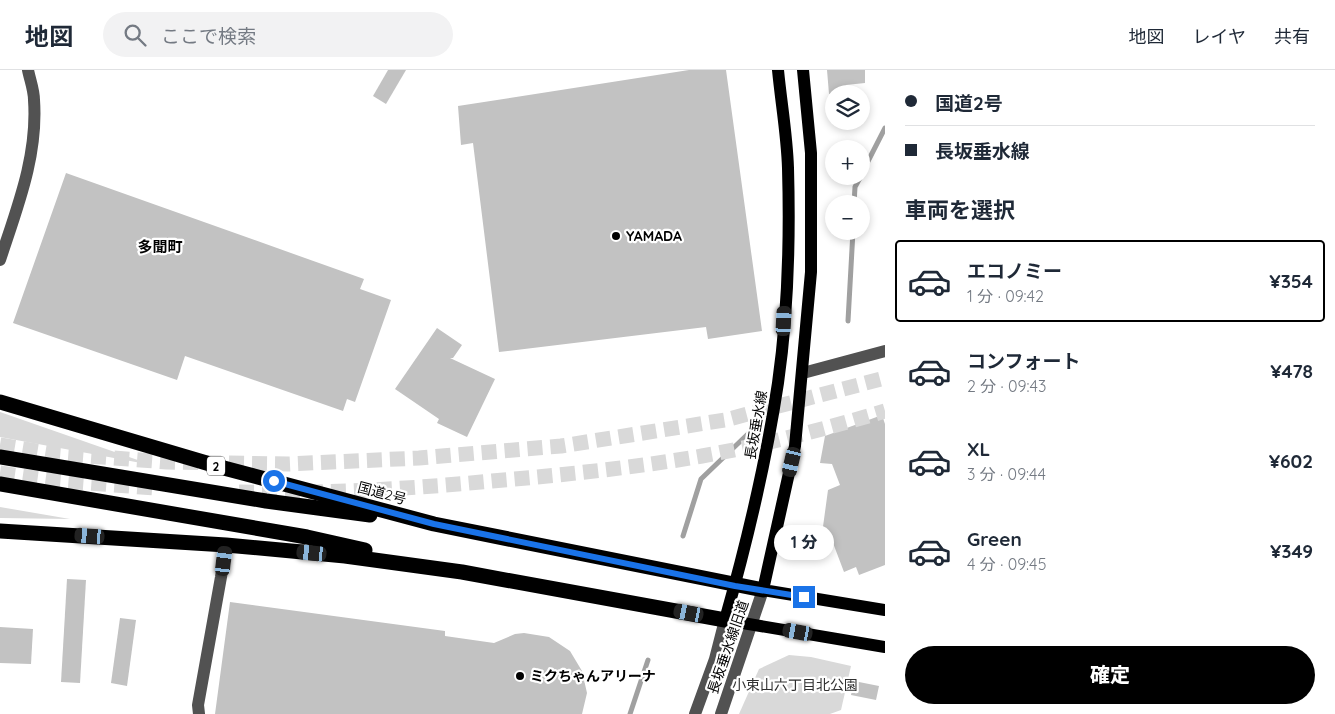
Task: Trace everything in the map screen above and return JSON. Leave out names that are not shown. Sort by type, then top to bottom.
[{"type":"highway","name":"国道2号","points":[[0,402],[220,467],[434,524],[762,590]]},
{"type":"highway","points":[[0,458],[266,501],[434,524]]},
{"type":"highway","points":[[0,484],[307,537],[462,572],[725,620]]},
{"type":"highway","points":[[0,531],[226,545],[345,556],[462,572]]},
{"type":"main road","name":"長坂垂水線","points":[[725,620],[763,471],[778,383],[783,339],[788,246],[788,166],[778,70]]},
{"type":"main road","points":[[803,70],[811,153],[811,272],[795,446],[762,590],[885,610]]},
{"type":"main road","points":[[725,620],[885,647]]},
{"type":"street","points":[[0,260],[30,167],[34,132],[34,99],[28,70]]},
{"type":"street","points":[[803,373],[885,352]]},
{"type":"street","points":[[199,714],[198,705],[226,545]]},
{"type":"street","name":"長坂垂水線旧道","points":[[721,714],[753,624],[762,590]]},
{"type":"street","name":"長坂垂水線旧道","points":[[695,714],[716,659],[725,620]]},
{"type":"green space","points":[[0,412],[152,465],[0,437]]},
{"type":"green space","points":[[0,507],[70,519],[0,518]]},
{"type":"green space","name":"小束山六丁目北公園","points":[[789,655],[811,657],[851,666],[841,710],[830,714],[739,714],[759,669]]},
{"type":"building","points":[[388,70],[406,70],[386,104],[373,96]]},
{"type":"building","name":"YAMADA","points":[[689,70],[726,70],[762,331],[708,339],[706,327],[499,352],[473,143],[461,145],[458,106]]},
{"type":"building","points":[[827,70],[865,70],[865,83],[828,85]]},
{"type":"building","points":[[66,173],[364,279],[360,289],[391,300],[355,402],[347,399],[343,411],[185,356],[177,380],[13,323]]},
{"type":"building","points":[[437,328],[462,345],[453,358],[450,358],[495,379],[467,437],[437,423],[439,419],[395,389]]},
{"type":"building","points":[[882,415],[885,424],[885,565],[859,575],[856,567],[844,572],[833,543],[827,545],[822,534],[828,490],[840,485],[832,464],[820,463],[825,436]]},
{"type":"building","points":[[67,579],[86,580],[80,683],[61,682]]},
{"type":"building","points":[[230,602],[445,631],[445,636],[494,643],[515,634],[524,633],[549,637],[570,651],[582,671],[587,693],[582,714],[215,714]]},
{"type":"building","points":[[120,618],[136,620],[127,686],[111,683]]},
{"type":"building","points":[[0,627],[33,629],[31,664],[0,663]]},
{"type":"building","points":[[854,681],[879,686],[876,700],[851,695]]},
{"type":"waterway","points":[[870,157],[885,128]]},
{"type":"waterway","points":[[855,195],[856,185]]},
{"type":"waterway","points":[[848,321],[852,240]]},
{"type":"waterway","points":[[683,536],[701,479],[750,432]]},
{"type":"waterway","points":[[630,714],[648,660]]},
{"type":"tunnel","points":[[0,445],[49,453],[167,462],[288,464],[419,458],[561,446],[725,420],[885,378]]},
{"type":"tunnel","points":[[239,492],[334,492],[397,489],[623,468],[748,447],[885,411]]},
{"type":"tunnel","points":[[0,473],[49,480],[154,488]]},
{"type":"place","name":"YAMADA","points":[[616,236]]},
{"type":"place","name":"ミクちゃんアリーナ","points":[[520,676]]},
{"type":"district","name":"多聞町","points":[[160,246]]},
{"type":"route","points":[[274,481],[434,524],[735,586],[804,597]]}]
